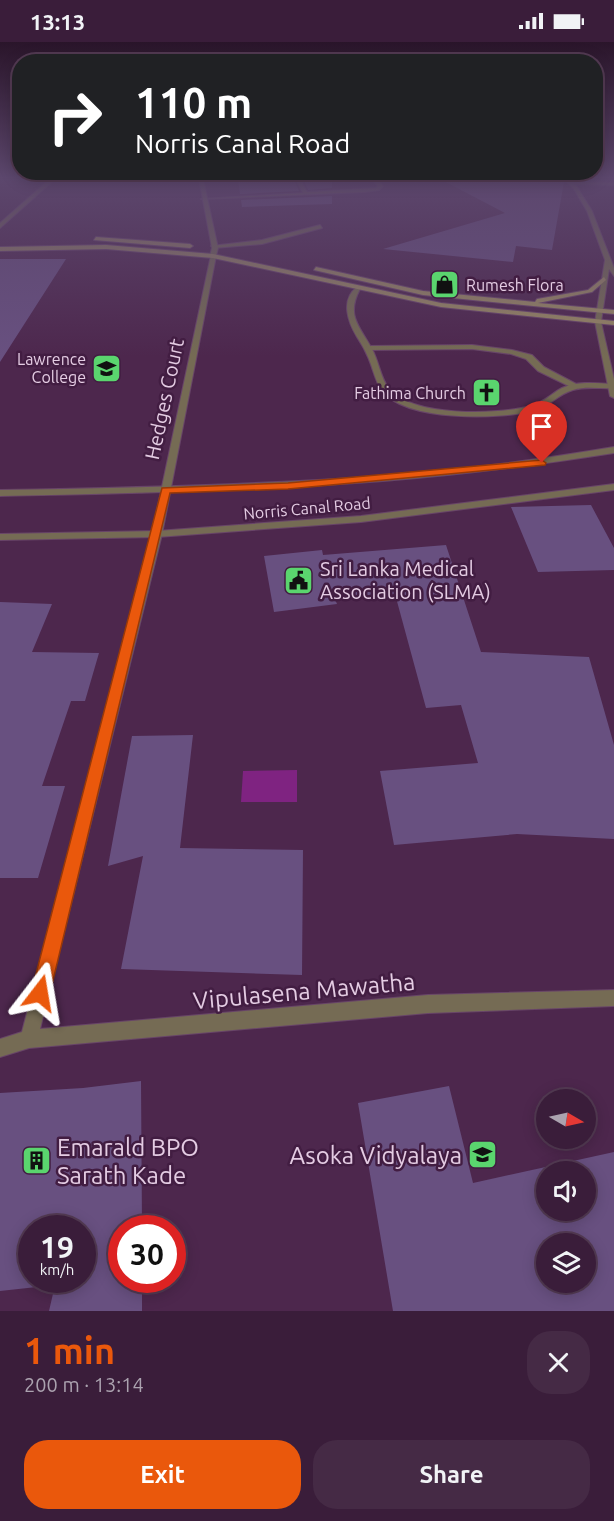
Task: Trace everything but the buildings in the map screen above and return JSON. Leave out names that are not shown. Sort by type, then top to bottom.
[{"type":"main road","points":[[91,239],[237,252]]},
{"type":"main road","points":[[0,249],[106,247],[214,250],[357,289],[441,305],[614,323]]},
{"type":"main road","points":[[303,267],[423,292],[515,304],[614,312]]},
{"type":"main road","points":[[515,304],[590,291],[604,279]]},
{"type":"street","points":[[211,238],[214,250],[277,238]]},
{"type":"street","points":[[602,238],[614,274]]},
{"type":"street","name":"Hedges Court","points":[[29,1039],[157,534],[214,250]]},
{"type":"street","points":[[609,260],[598,322],[614,396]]},
{"type":"street","points":[[357,289],[353,295],[350,315],[355,332],[367,348],[386,392],[412,407],[442,412],[501,413],[542,406],[559,392],[576,386],[612,386]]},
{"type":"street","points":[[367,348],[472,347],[512,352],[529,357],[541,369],[576,386]]},
{"type":"street","name":"Norris Canal Road","points":[[0,493],[166,490],[334,482],[542,463],[614,450]]},
{"type":"street","name":"Norris Canal Road","points":[[0,537],[157,534],[361,519],[614,487]]},
{"type":"street","name":"Vipulasena Mawatha","points":[[0,1048],[29,1039],[428,1004],[614,998]]},
{"type":"shaded area","points":[[297,770],[297,802],[241,802],[243,771]]},
{"type":"place","name":"Rumesh Flora","points":[[445,285]]},
{"type":"place","name":"Lawrence College","points":[[107,368]]},
{"type":"place","name":"Fathima Church","points":[[487,393]]},
{"type":"place","name":"Sri Lanka Medical Association (SLMA)","points":[[299,580]]},
{"type":"place","name":"Asoka Vidyalaya","points":[[483,1155]]},
{"type":"place","name":"Emarald BPO Sarath Kade","points":[[36,1161]]},
{"type":"route","points":[[40,993],[157,534],[166,490],[288,486],[542,463]]}]
